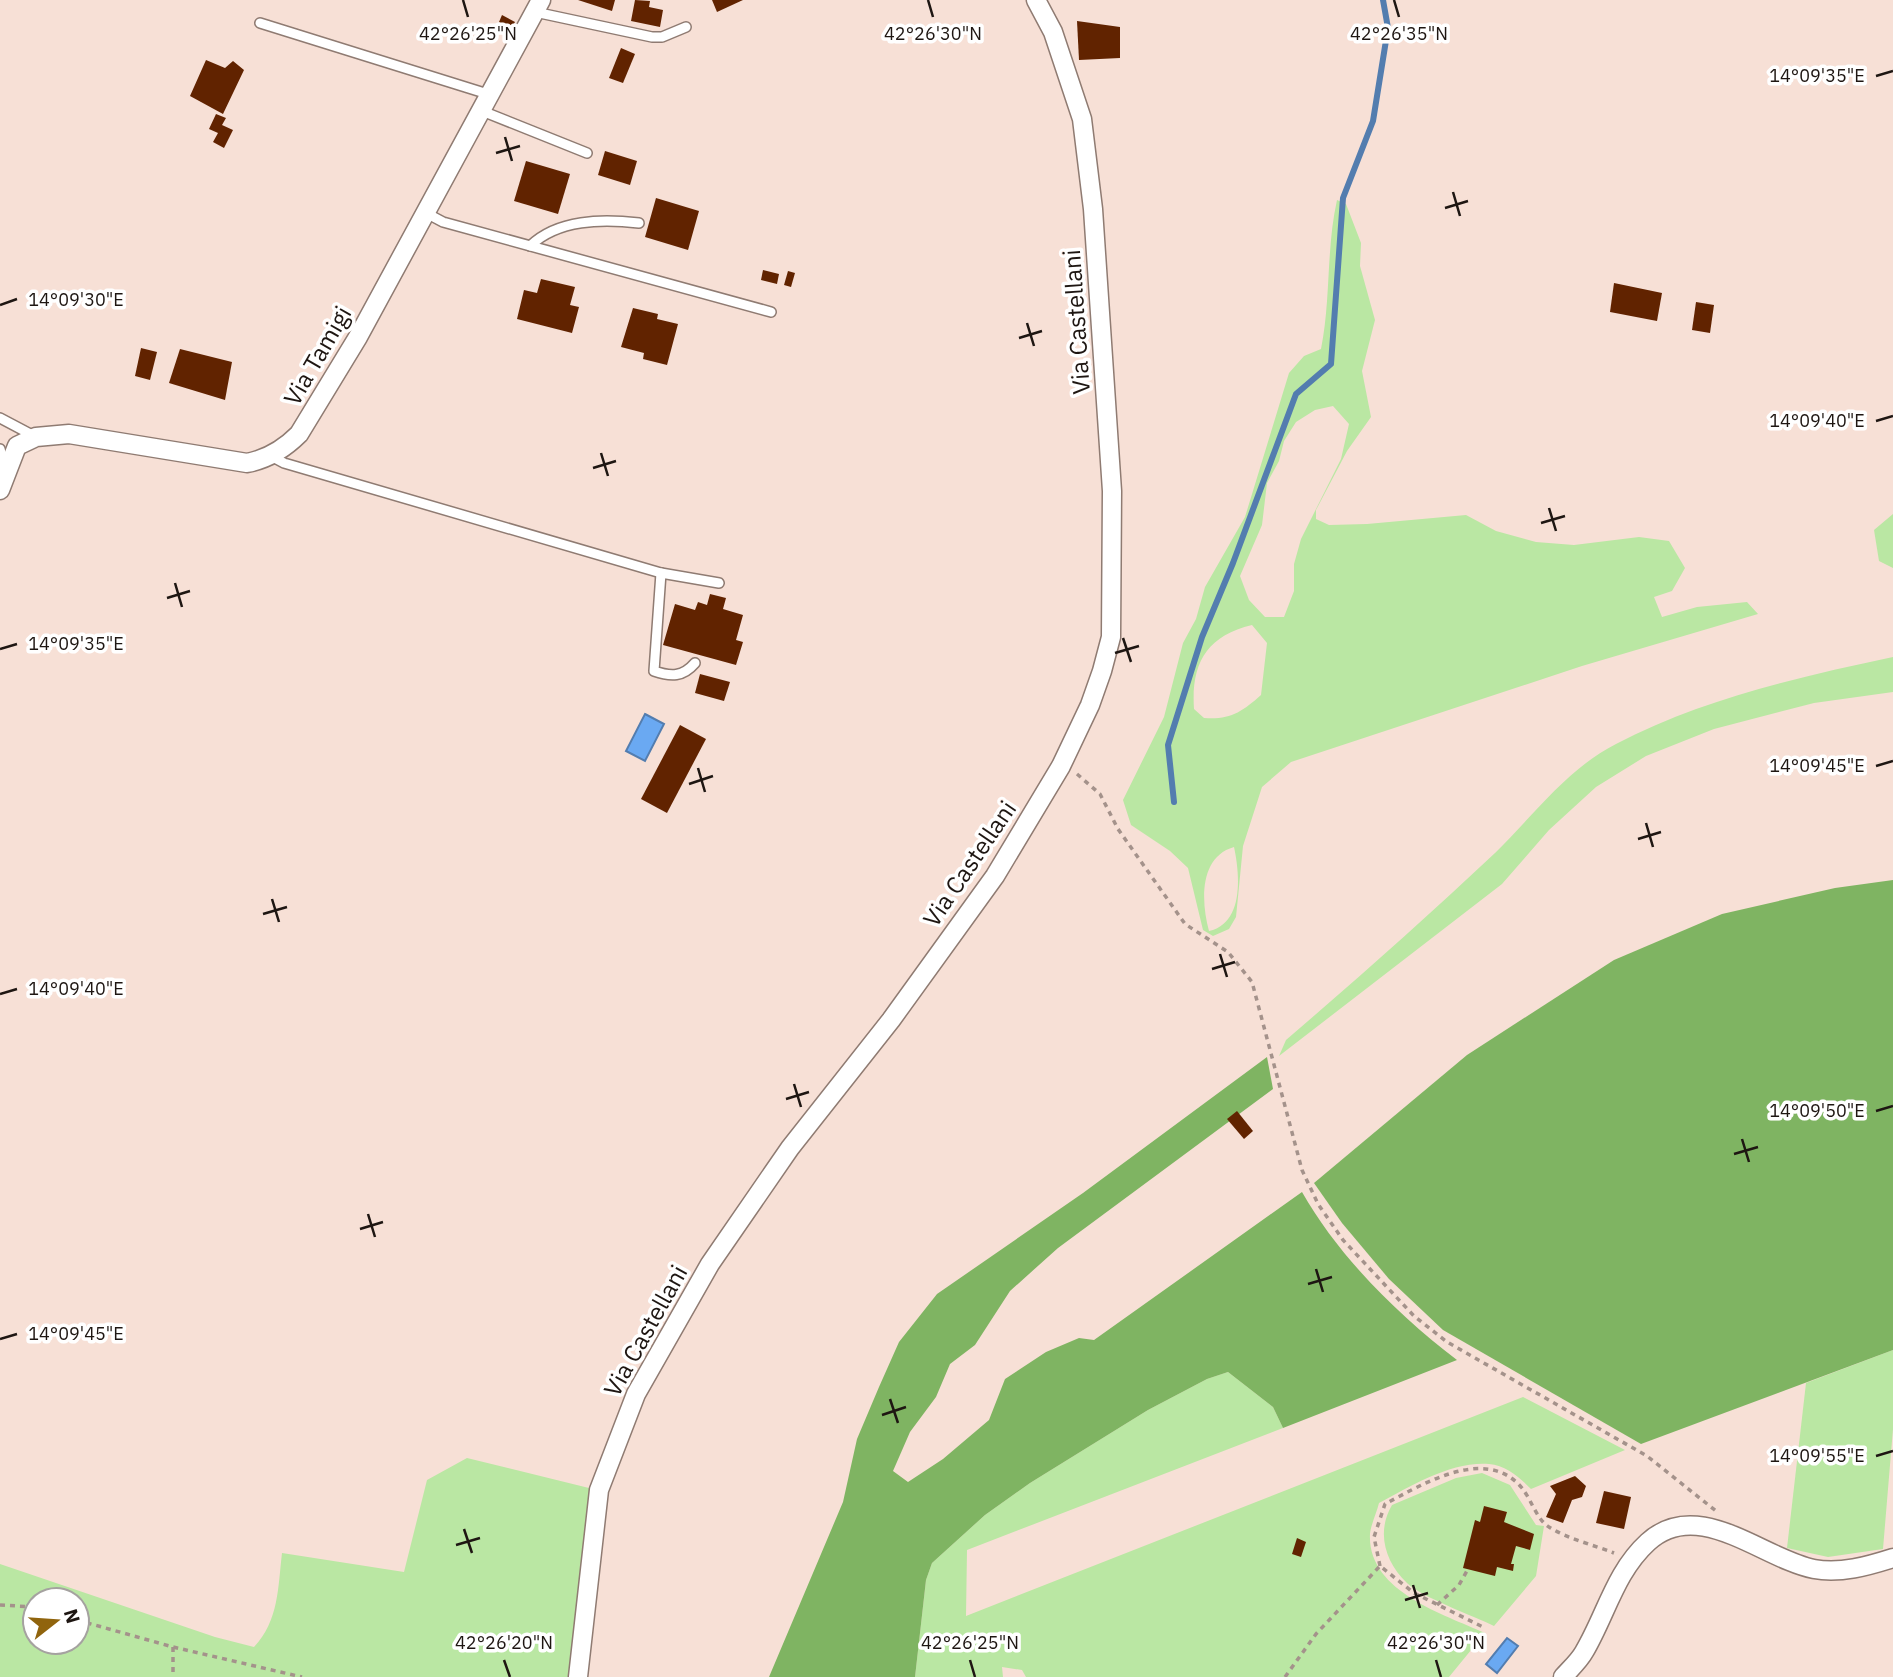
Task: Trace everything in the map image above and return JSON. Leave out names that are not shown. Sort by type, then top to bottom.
[{"type":"street","name":"Via Castellani","points":[[579,1677],[599,1490],[636,1394],[710,1264],[790,1148],[891,1020],[995,876],[1063,763],[1090,705],[1111,637],[1112,491],[1093,209],[1082,119],[1053,32],[1036,0]]},
{"type":"street","name":"Via Tamigi","points":[[36,437],[69,434],[247,463],[271,456],[299,434],[358,337],[538,6]]},
{"type":"street","points":[[3,482],[17,446],[36,437]]},
{"type":"street","points":[[1563,1677],[1583,1655],[1615,1585],[1633,1558],[1650,1540],[1674,1528],[1689,1526],[1724,1532],[1782,1559],[1815,1569],[1852,1569],[1893,1558]]},
{"type":"lane","points":[[538,6],[652,37],[662,37],[686,27]]},
{"type":"lane","points":[[260,23],[487,103],[587,153]]},
{"type":"lane","points":[[426,214],[443,222],[771,312]]},
{"type":"lane","points":[[530,246],[541,236],[569,226],[606,219],[639,223]]},
{"type":"lane","points":[[0,418],[36,437]]},
{"type":"lane","points":[[0,449],[3,482]]},
{"type":"lane","points":[[271,456],[284,463],[661,573],[719,583]]},
{"type":"lane","points":[[661,573],[654,671],[674,676],[687,672],[695,663]]},
{"type":"path","points":[[1063,763],[1100,794],[1118,829],[1185,924],[1228,952],[1252,982],[1302,1170],[1318,1204],[1343,1240],[1414,1316],[1447,1342],[1647,1456],[1711,1506],[1723,1518],[1724,1532]]},
{"type":"path","points":[[1485,1628],[1414,1593],[1380,1566],[1374,1537],[1385,1504],[1429,1481],[1482,1466],[1506,1474],[1521,1487],[1547,1527],[1633,1558]]},
{"type":"path","points":[[1285,1677],[1315,1634],[1380,1566]]},
{"type":"path","points":[[1437,1605],[1459,1585],[1468,1569]]},
{"type":"path","points":[[0,1605],[21,1606]]},
{"type":"path","points":[[91,1624],[173,1647],[302,1677]]},
{"type":"path","points":[[173,1647],[173,1677]]},
{"type":"green space","points":[[1337,200],[1346,204],[1361,243],[1360,266],[1375,320],[1362,371],[1371,417],[1347,451],[1316,510],[1316,519],[1329,525],[1367,524],[1466,515],[1496,531],[1536,542],[1574,545],[1639,537],[1669,541],[1685,568],[1672,591],[1654,597],[1662,617],[1697,607],[1747,602],[1758,614],[1582,666],[1291,762],[1262,787],[1243,846],[1236,917],[1229,929],[1213,936],[1203,930],[1188,868],[1170,851],[1131,825],[1123,800],[1164,717],[1183,643],[1196,619],[1205,587],[1245,517],[1289,373],[1304,356],[1321,349]],"holes":[[[1333,406],[1349,424],[1341,459],[1301,539],[1294,564],[1294,591],[1284,617],[1265,617],[1249,600],[1240,576],[1262,525],[1267,483],[1279,461],[1284,441],[1296,422],[1315,410]],[[1252,625],[1267,643],[1261,695],[1235,714],[1221,718],[1204,718],[1194,709],[1195,678],[1199,666],[1213,645],[1236,630]],[[1234,847],[1238,871],[1237,896],[1229,918],[1209,931],[1205,882],[1214,860]]]},
{"type":"green space","points":[[1893,514],[1893,568],[1879,561],[1874,530]]},
{"type":"green space","points":[[1893,657],[1893,692],[1814,703],[1714,729],[1646,756],[1596,787],[1549,830],[1502,884],[1279,1056],[1286,1040],[1444,901],[1567,779],[1599,754],[1649,728],[1717,702],[1787,681]]},
{"type":"green space","points":[[1893,880],[1893,1350],[1641,1444],[1443,1330],[1389,1279],[1342,1223],[1314,1183],[1467,1055],[1614,960],[1722,914],[1835,888]]},
{"type":"green space","points":[[1267,1057],[1273,1089],[1058,1248],[1010,1291],[975,1345],[950,1364],[936,1397],[910,1432],[893,1471],[908,1482],[943,1459],[989,1420],[1005,1379],[1046,1352],[1079,1338],[1094,1340],[1302,1192],[1334,1239],[1371,1283],[1413,1324],[1457,1360],[1283,1428],[1273,1407],[1228,1372],[1207,1379],[1148,1410],[1030,1483],[985,1515],[932,1563],[926,1580],[915,1677],[769,1677],[843,1502],[857,1439],[879,1387],[899,1342],[937,1294],[1083,1193]]},
{"type":"green space","points":[[1893,1350],[1893,1429],[1883,1549],[1828,1557],[1787,1548],[1806,1383]]},
{"type":"green space","points":[[1228,1372],[1273,1407],[1283,1428],[967,1550],[966,1616],[1523,1397],[1625,1450],[1531,1489],[1501,1467],[1489,1464],[1461,1466],[1432,1476],[1379,1503],[1370,1534],[1372,1554],[1381,1571],[1411,1598],[1485,1633],[1449,1677],[1026,1677],[1022,1670],[1002,1667],[1003,1677],[915,1677],[926,1580],[932,1563],[985,1515],[1030,1483],[1148,1410],[1207,1379]]},
{"type":"green space","points":[[467,1458],[593,1489],[575,1677],[0,1677],[0,1564],[65,1586],[21,1586],[21,1656],[91,1656],[91,1595],[215,1637],[254,1647],[273,1615],[282,1553],[404,1572],[427,1480]]},
{"type":"green space","points":[[1482,1473],[1510,1485],[1536,1525],[1544,1526],[1536,1576],[1494,1626],[1435,1600],[1407,1583],[1388,1556],[1384,1536],[1384,1526],[1392,1505],[1456,1478]]},
{"type":"water","points":[[645,714],[664,724],[645,761],[626,751]]},
{"type":"water","points":[[1507,1638],[1518,1646],[1497,1673],[1486,1664]]},
{"type":"building","points":[[578,0],[615,0],[612,11]]},
{"type":"building","points":[[635,0],[650,1],[649,7],[663,10],[660,27],[631,21]]},
{"type":"building","points":[[712,0],[743,0],[717,12]]},
{"type":"building","points":[[502,15],[515,22],[511,29],[499,22]]},
{"type":"building","points":[[1077,21],[1120,27],[1120,58],[1079,60]]},
{"type":"building","points":[[621,48],[635,54],[623,83],[609,78]]},
{"type":"building","points":[[206,60],[225,68],[233,61],[244,70],[223,114],[190,96]]},
{"type":"building","points":[[216,114],[226,118],[222,125],[233,130],[224,148],[213,142],[218,133],[209,129]]},
{"type":"building","points":[[605,151],[637,161],[630,185],[598,175]]},
{"type":"building","points":[[526,161],[570,174],[558,214],[514,201]]},
{"type":"building","points":[[656,198],[699,211],[688,250],[645,237]]},
{"type":"building","points":[[763,270],[779,274],[777,284],[761,280]]},
{"type":"building","points":[[788,271],[795,273],[791,287],[784,285]]},
{"type":"building","points":[[541,279],[575,287],[570,305],[579,307],[572,333],[517,319],[524,290],[537,293]]},
{"type":"building","points":[[1614,283],[1662,293],[1657,321],[1610,312]]},
{"type":"building","points":[[1696,302],[1714,305],[1710,333],[1692,330]]},
{"type":"building","points":[[633,308],[658,314],[657,319],[678,324],[667,365],[643,359],[644,353],[621,347]]},
{"type":"building","points":[[141,348],[157,352],[150,380],[135,376]]},
{"type":"building","points":[[180,349],[232,362],[225,400],[169,383]]},
{"type":"building","points":[[710,594],[726,598],[723,609],[743,615],[736,640],[743,642],[736,665],[663,645],[675,604],[695,610],[698,602],[707,605]]},
{"type":"building","points":[[700,674],[730,682],[724,701],[695,693]]},
{"type":"building","points":[[680,725],[706,739],[667,813],[641,799]]},
{"type":"building","points":[[1237,1111],[1253,1131],[1244,1139],[1227,1119]]},
{"type":"building","points":[[1575,1476],[1586,1486],[1582,1497],[1572,1500],[1563,1523],[1546,1517],[1556,1494],[1550,1486]]},
{"type":"building","points":[[1604,1491],[1631,1497],[1624,1529],[1596,1523]]},
{"type":"building","points":[[1484,1506],[1507,1512],[1504,1522],[1534,1534],[1530,1550],[1516,1546],[1511,1564],[1514,1564],[1513,1571],[1497,1567],[1495,1576],[1463,1568],[1475,1520],[1480,1522]]},
{"type":"building","points":[[1297,1538],[1306,1542],[1301,1557],[1292,1554]]},
{"type":"waterway","points":[[1174,802],[1168,745],[1202,637],[1233,563],[1296,394],[1331,364],[1343,198],[1373,121],[1388,28],[1383,0]]}]
